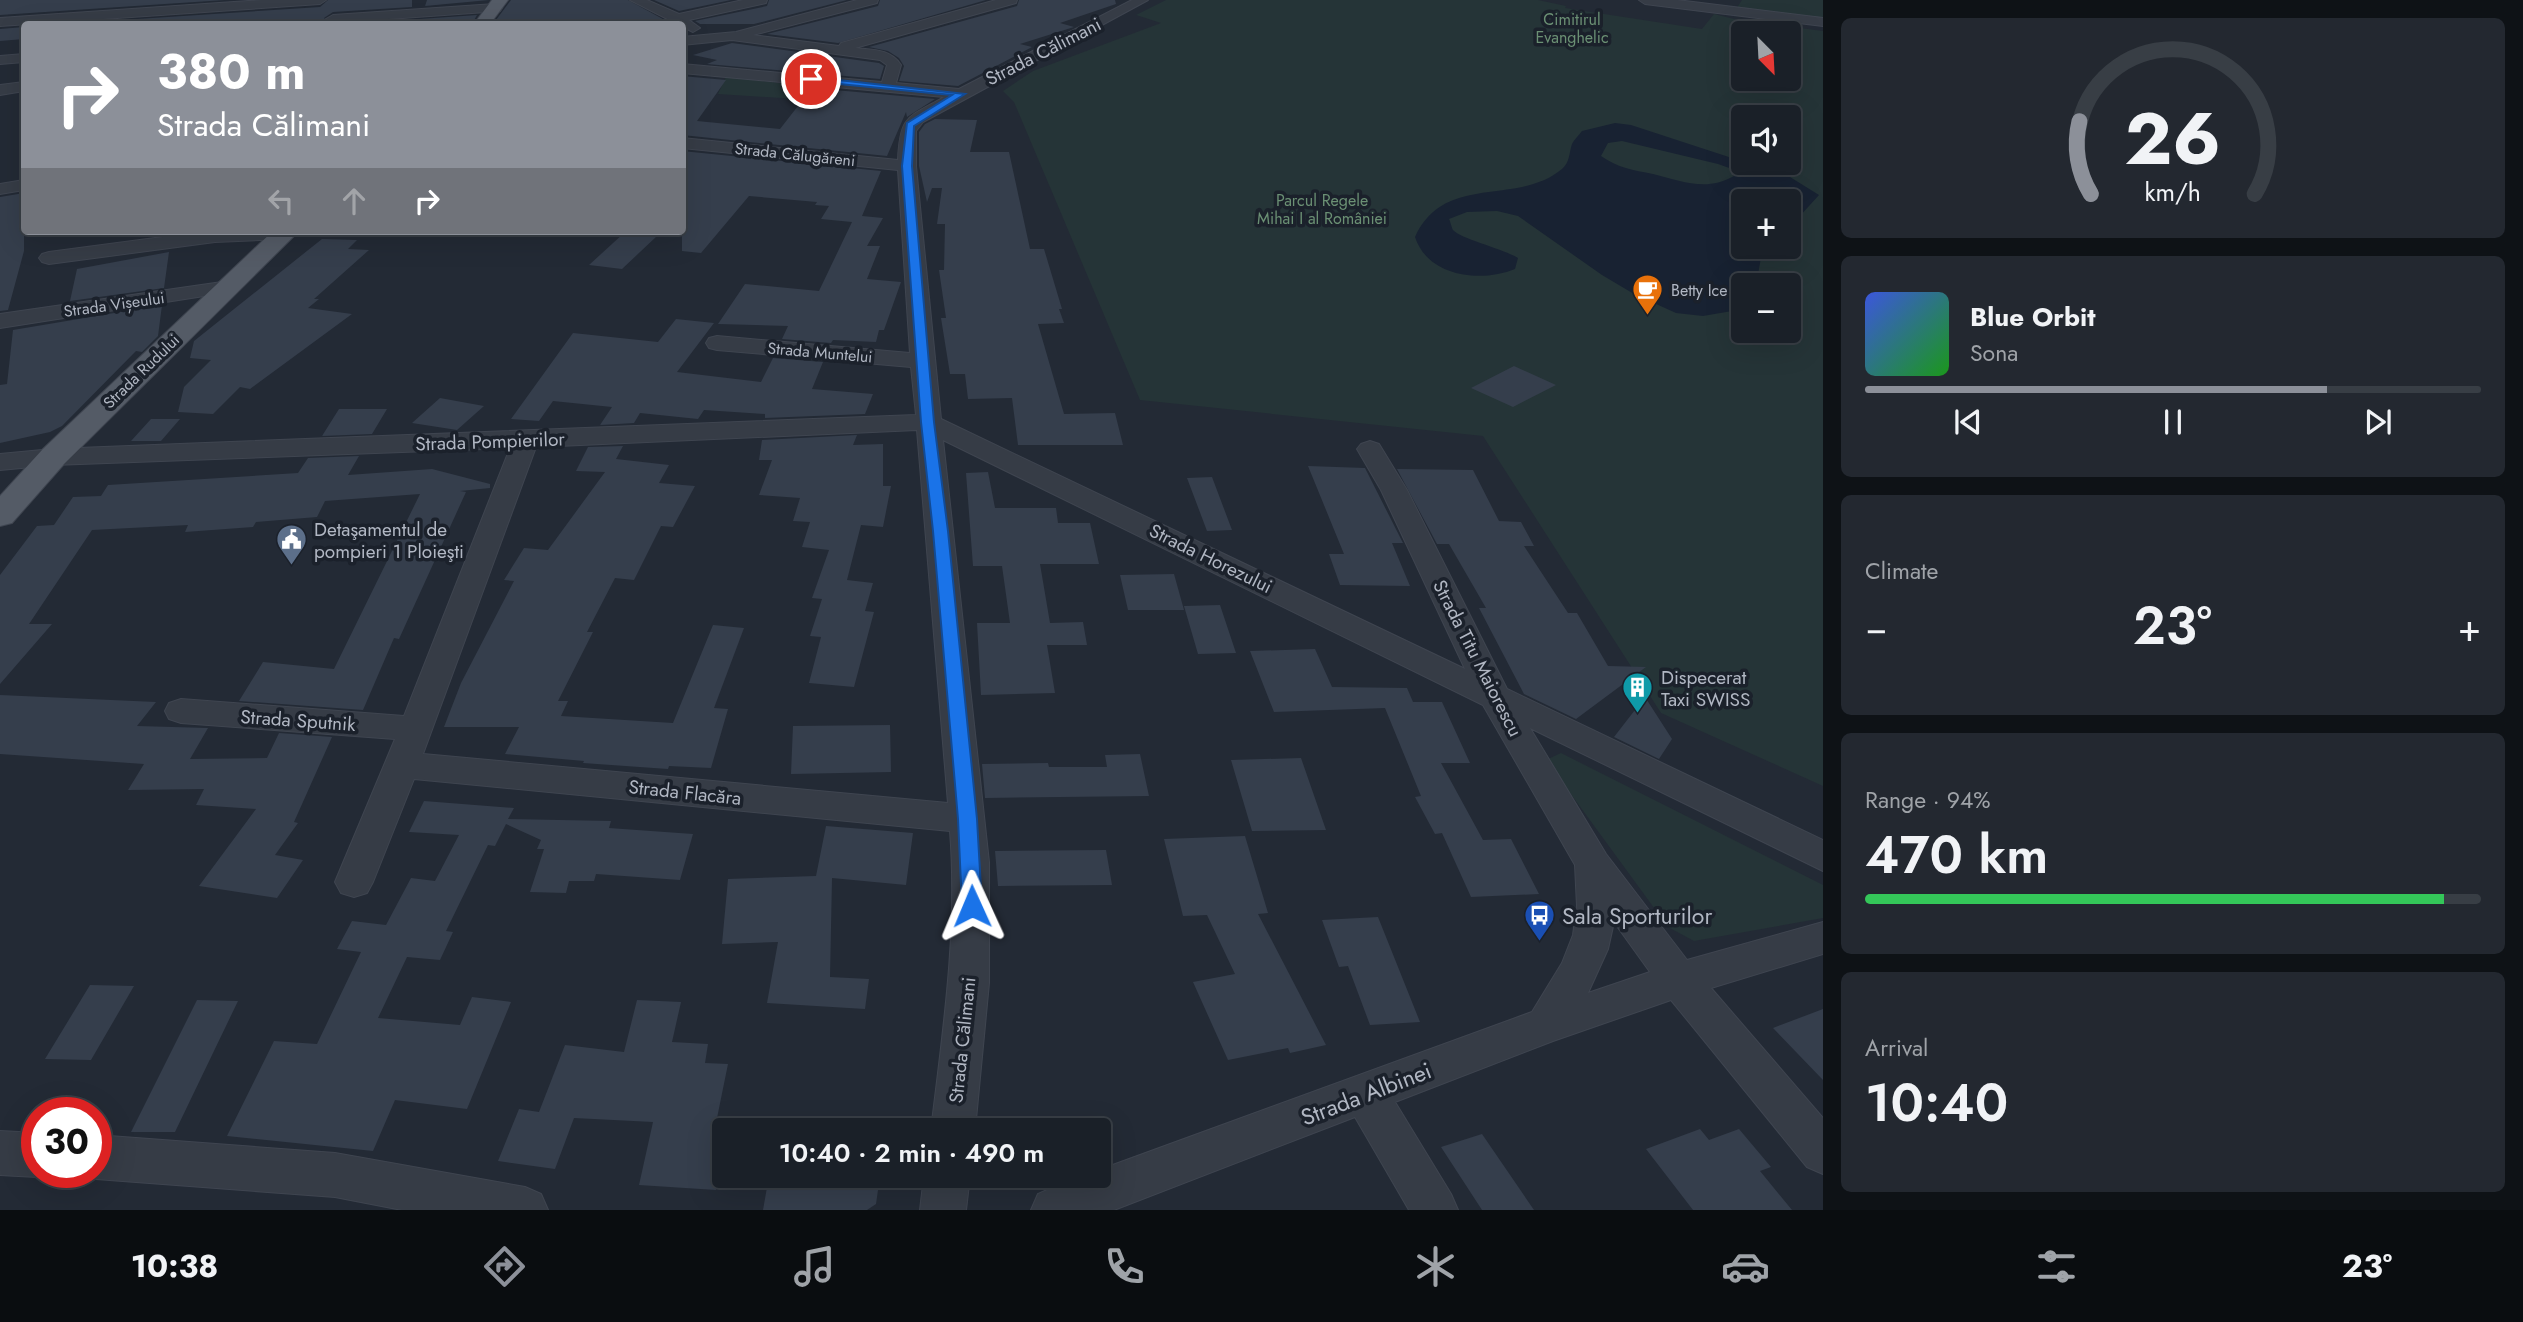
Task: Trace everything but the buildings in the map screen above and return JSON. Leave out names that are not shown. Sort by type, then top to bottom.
[{"type":"main road","points":[[484,21],[498,4]]},
{"type":"main road","name":"Strada Rudului","points":[[0,516],[53,457],[283,235]]},
{"type":"street","points":[[0,22],[320,0]]},
{"type":"street","points":[[636,0],[682,21]]},
{"type":"street","points":[[678,18],[761,0]]},
{"type":"street","points":[[686,41],[732,36],[872,0]]},
{"type":"street","points":[[826,51],[1011,0]]},
{"type":"street","name":"Strada Călimani","points":[[954,1118],[970,983],[972,906],[968,819],[922,361],[907,166],[910,125],[961,94],[1142,0]]},
{"type":"street","points":[[1645,0],[1728,5],[1823,22]]},
{"type":"street","points":[[333,19],[498,4]]},
{"type":"street","points":[[686,23],[708,38]]},
{"type":"street","points":[[732,36],[826,51],[875,55],[891,60],[894,65],[888,86]]},
{"type":"street","points":[[0,60],[21,58]]},
{"type":"street","points":[[686,68],[961,94]]},
{"type":"street","points":[[0,90],[21,87]]},
{"type":"street","name":"Strada Călugăreni","points":[[686,143],[907,166]]},
{"type":"street","points":[[0,189],[21,186]]},
{"type":"street","points":[[49,258],[233,235]]},
{"type":"street","name":"Strada Vișeului","points":[[0,321],[229,287]]},
{"type":"street","name":"Strada Muntelui","points":[[717,344],[922,361]]},
{"type":"street","name":"Strada Pompierilor","points":[[0,462],[53,457],[927,422]]},
{"type":"street","name":"Strada Horezului","points":[[927,422],[1823,856]]},
{"type":"street","points":[[354,882],[402,765],[526,440]]},
{"type":"street","name":"Strada Titu Maiorescu","points":[[1370,449],[1394,490],[1494,696],[1593,864],[1679,981]]},
{"type":"street","name":"Strada Sputnik","points":[[181,711],[416,729]]},
{"type":"street","name":"Strada Flacăra","points":[[402,765],[968,819]]},
{"type":"street","name":"Strada Titu Maiorescu","points":[[1548,1025],[1578,975],[1589,945],[1595,918],[1593,864]]},
{"type":"street","name":"Strada Albinei","points":[[1054,1210],[1548,1025],[1679,981],[1823,938]]},
{"type":"street","points":[[1679,981],[1823,1152]]},
{"type":"street","points":[[1366,1095],[1435,1210]]},
{"type":"street","points":[[0,1153],[21,1154]]},
{"type":"street","points":[[112,1158],[335,1175],[525,1210]]},
{"type":"street","points":[[943,1210],[946,1188]]},
{"type":"green space","name":"Parcul Regele Mihai I al României","points":[[1166,0],[1538,0],[1566,6],[1565,8],[1702,29],[1714,14],[1746,21],[1731,21],[1731,91],[1801,91],[1801,28],[1823,31],[1823,786],[1661,713],[1483,436],[1140,400],[1014,102],[1003,91],[1033,71],[1161,23],[1136,15]]},
{"type":"green space","points":[[1742,0],[1823,0],[1823,19],[1736,9]]},
{"type":"green space","points":[[726,77],[826,88],[813,100],[718,94]]},
{"type":"green space","points":[[1561,753],[1823,885],[1823,918],[1694,941],[1668,927],[1546,760]]},
{"type":"water","points":[[1615,123],[1631,125],[1731,158],[1731,169],[1622,141],[1608,143],[1601,156],[1626,168],[1694,184],[1724,181],[1734,175],[1784,175],[1819,195],[1801,215],[1801,189],[1731,189],[1731,259],[1761,259],[1758,273],[1731,273],[1731,311],[1703,316],[1676,313],[1634,294],[1518,216],[1497,211],[1467,212],[1449,219],[1453,230],[1458,233],[1518,258],[1515,269],[1487,276],[1457,273],[1431,261],[1422,250],[1415,237],[1428,217],[1444,204],[1463,197],[1524,187],[1544,180],[1565,166],[1572,144],[1582,131]]},
{"type":"place","name":"Betty Ice","points":[[1648,317]]},
{"type":"place","name":"Detaşamentul de pompieri 1 Ploieşti","points":[[291,567]]},
{"type":"place","name":"Dispecerat Taxi SWISS","points":[[1638,715]]},
{"type":"place","name":"Sala Sporturilor","points":[[1539,943]]},
{"type":"route","points":[[811,79],[961,94],[910,125],[907,166],[927,422],[941,531],[968,819],[972,906]]},
{"type":"park label","name":"Cimitirul Evanghelic","points":[[1572,28]]}]
